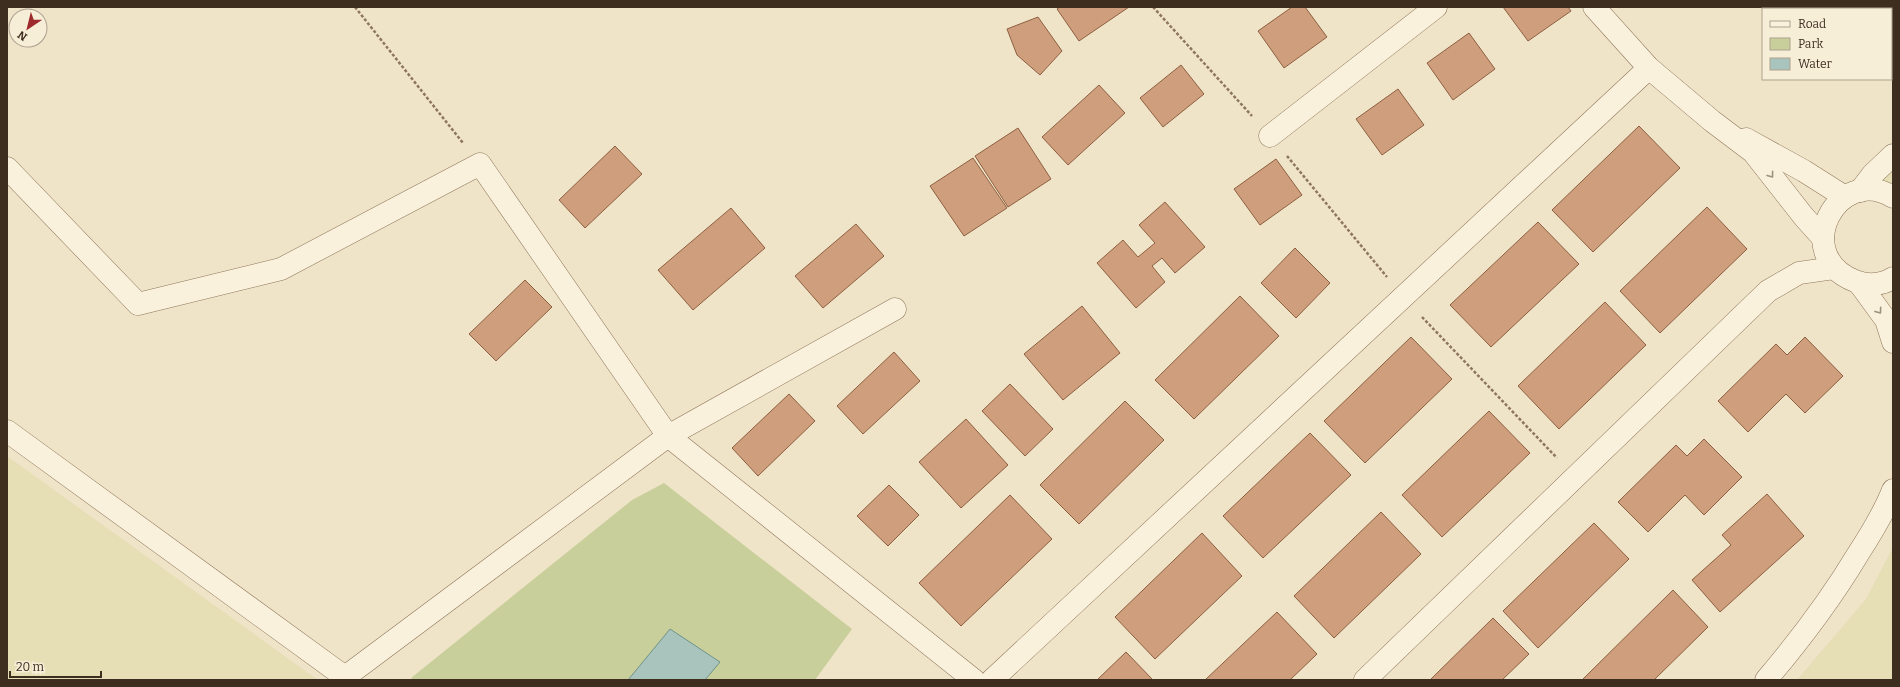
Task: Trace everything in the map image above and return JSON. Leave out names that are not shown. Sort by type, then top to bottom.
[{"type":"street","points":[[1270,136],[1436,7]]},
{"type":"street","points":[[1594,7],[1649,68],[1712,121],[1753,152],[1804,217],[1823,238]]},
{"type":"street","points":[[992,680],[1649,68]]},
{"type":"street","points":[[1712,121],[1852,194],[1876,191],[1893,197]]},
{"type":"street","points":[[1893,155],[1852,194],[1833,208],[1825,222],[1823,238],[1826,253],[1834,268],[1845,277],[1859,283],[1874,284],[1893,278]]},
{"type":"street","points":[[7,168],[138,304],[281,269],[480,164],[668,436],[974,680]]},
{"type":"street","points":[[1366,680],[1768,291],[1799,273],[1834,268]]},
{"type":"street","points":[[1859,283],[1886,320],[1893,342]]},
{"type":"street","points":[[7,431],[347,678],[668,436],[894,309]]},
{"type":"street","points":[[1766,680],[1792,650],[1837,589],[1870,536],[1888,504],[1893,490]]},
{"type":"path","points":[[355,7],[480,164]]},
{"type":"path","points":[[1403,297],[1575,477]]},
{"type":"shaded area","points":[[1893,155],[1893,206],[1873,174]]},
{"type":"shaded area","points":[[7,456],[318,680],[7,680]]},
{"type":"shaded area","points":[[1893,547],[1893,680],[1797,680],[1866,599]]},
{"type":"green space","points":[[664,483],[852,629],[815,680],[413,680],[411,678],[632,500]]},
{"type":"water","points":[[670,629],[720,662],[705,680],[628,680]]},
{"type":"building","points":[[1060,7],[1129,7],[1079,41],[1057,9]]},
{"type":"building","points":[[1292,7],[1305,7],[1327,37],[1284,68],[1258,31]]},
{"type":"building","points":[[1503,7],[1568,7],[1571,11],[1528,41]]},
{"type":"building","points":[[1893,7],[1893,23],[1892,8],[1834,8]]},
{"type":"building","points":[[1038,17],[1062,51],[1040,75],[1017,55],[1007,29]]},
{"type":"building","points":[[1469,33],[1495,69],[1453,100],[1427,63]]},
{"type":"building","points":[[1181,65],[1204,94],[1163,127],[1140,98]]},
{"type":"building","points":[[1099,85],[1125,113],[1068,165],[1042,137]]},
{"type":"building","points":[[1398,89],[1424,125],[1382,155],[1356,119]]},
{"type":"building","points":[[1639,126],[1680,168],[1593,252],[1552,210]]},
{"type":"building","points":[[1018,128],[1051,179],[1008,207],[975,156]]},
{"type":"building","points":[[615,146],[642,174],[585,228],[559,200]]},
{"type":"building","points":[[973,158],[1007,208],[964,236],[930,186]]},
{"type":"building","points":[[1276,159],[1302,195],[1260,225],[1234,189]]},
{"type":"building","points":[[1165,202],[1205,247],[1175,273],[1162,258],[1152,266],[1165,282],[1136,308],[1097,263],[1123,240],[1138,257],[1155,243],[1139,225]]},
{"type":"building","points":[[1707,207],[1747,249],[1660,333],[1620,291]]},
{"type":"building","points":[[731,208],[765,248],[693,310],[658,270]]},
{"type":"building","points":[[1538,222],[1579,264],[1491,347],[1450,305]]},
{"type":"building","points":[[856,224],[884,256],[823,308],[795,276]]},
{"type":"building","points":[[1295,248],[1330,283],[1296,318],[1261,283]]},
{"type":"building","points":[[525,280],[552,307],[496,361],[469,334]]},
{"type":"building","points":[[1240,296],[1279,336],[1194,419],[1155,380]]},
{"type":"building","points":[[1605,302],[1646,345],[1559,429],[1518,386]]},
{"type":"building","points":[[1082,306],[1120,353],[1063,400],[1024,354]]},
{"type":"building","points":[[1411,337],[1452,379],[1365,463],[1324,421]]},
{"type":"building","points":[[1805,337],[1843,376],[1805,413],[1786,394],[1748,432],[1718,401],[1776,344],[1787,355]]},
{"type":"building","points":[[894,352],[920,381],[863,434],[837,406]]},
{"type":"building","points":[[1010,384],[1053,429],[1025,456],[982,411]]},
{"type":"building","points":[[789,394],[815,421],[758,476],[732,448]]},
{"type":"building","points":[[1125,401],[1164,440],[1079,524],[1040,485]]},
{"type":"building","points":[[1489,411],[1530,453],[1442,537],[1402,495]]},
{"type":"building","points":[[966,419],[1008,465],[961,508],[919,462]]},
{"type":"building","points":[[1310,433],[1351,475],[1263,558],[1223,516]]},
{"type":"building","points":[[1704,439],[1742,477],[1704,515],[1685,495],[1648,532],[1618,502],[1676,445],[1687,456]]},
{"type":"building","points":[[889,485],[919,515],[888,546],[857,516]]},
{"type":"building","points":[[1767,494],[1804,536],[1720,612],[1692,580],[1731,545],[1722,535]]},
{"type":"building","points":[[1010,495],[1052,539],[961,626],[919,583]]},
{"type":"building","points":[[1381,512],[1421,554],[1334,638],[1294,596]]},
{"type":"building","points":[[1594,523],[1629,559],[1538,648],[1503,611]]},
{"type":"building","points":[[1202,533],[1242,576],[1155,659],[1115,617]]},
{"type":"building","points":[[1673,590],[1708,627],[1654,680],[1582,680]]},
{"type":"building","points":[[1277,612],[1317,654],[1290,680],[1205,680]]},
{"type":"building","points":[[1493,618],[1529,654],[1502,680],[1430,680]]},
{"type":"building","points":[[1126,652],[1153,680],[1097,680]]}]
